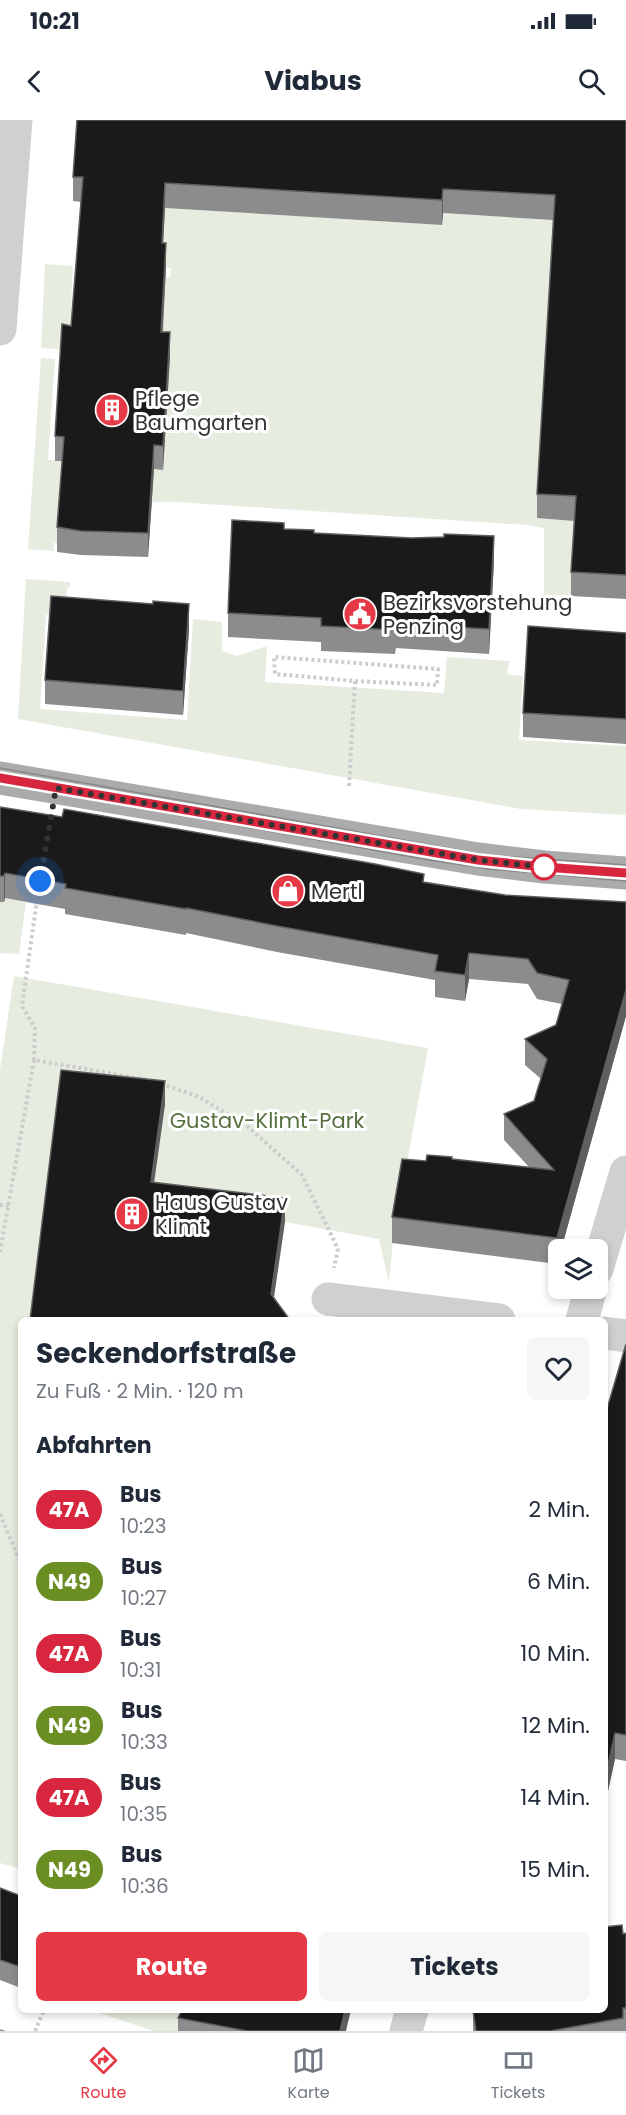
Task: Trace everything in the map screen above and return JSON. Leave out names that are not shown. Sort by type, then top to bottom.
[{"type":"main road","points":[[0,778],[478,860],[626,873]]},
{"type":"street","points":[[0,329],[16,120]]},
{"type":"street","points":[[606,1239],[626,1172]]},
{"type":"street","points":[[328,1299],[475,1317]]},
{"type":"street","points":[[583,1317],[588,1299]]},
{"type":"street","points":[[608,1334],[626,1336]]},
{"type":"street","points":[[406,2031],[411,2013]]},
{"type":"path","points":[[274,657],[438,669],[437,685],[354,681],[275,674],[274,657]]},
{"type":"path","points":[[349,786],[354,681]]},
{"type":"path","points":[[0,1252],[34,1060],[35,1028],[22,1006],[38,891]]},
{"type":"path","points":[[34,1060],[148,1080],[197,1096],[246,1125],[302,1175],[338,1249],[328,1299]]},
{"type":"path","points":[[0,1205],[9,1205]]},
{"type":"path","points":[[0,1514],[18,1557]]},
{"type":"path","points":[[35,2031],[43,2013]]},
{"type":"green space","points":[[165,208],[441,225],[443,213],[555,220],[537,518],[576,521],[571,596],[544,595],[544,528],[527,525],[152,502],[154,467],[163,470],[169,357],[161,359],[166,278],[170,277],[171,268],[162,267]]},
{"type":"green space","points":[[45,264],[73,266],[69,350],[41,348]]},
{"type":"green space","points":[[41,358],[55,359],[48,460],[63,461],[58,543],[54,543],[54,551],[28,549]]},
{"type":"green space","points":[[26,579],[70,582],[70,587],[67,588],[68,611],[92,617],[46,615],[40,709],[187,720],[193,619],[222,622],[222,651],[237,656],[267,646],[265,682],[444,693],[447,657],[509,661],[507,674],[523,676],[519,740],[626,746],[626,815],[521,809],[18,719]]},
{"type":"green space","points":[[5,898],[26,902],[19,954],[0,953],[0,902],[4,902]]},
{"type":"green space","name":"Gustav-Klimt-Park","points":[[14,976],[428,1048],[393,1239],[389,1283],[379,1239],[285,1222],[41,1317],[18,1317],[18,1868],[0,1863],[0,1070]]},
{"type":"green space","points":[[99,2013],[193,2013],[183,2031],[154,2031]]},
{"type":"building","name":"Pflege Baumgarten","points":[[77,120],[626,120],[626,575],[571,572],[576,496],[537,494],[555,195],[443,189],[442,200],[165,183],[162,243],[166,243],[161,332],[170,332],[163,446],[154,445],[148,533],[81,531],[57,527],[64,437],[55,436],[62,324],[71,326],[83,177],[73,177]]},
{"type":"building","name":"Bezirksvorstehung Penzing","points":[[232,520],[284,523],[284,529],[314,530],[314,533],[412,538],[444,537],[444,534],[494,536],[489,629],[396,624],[395,630],[321,626],[321,618],[228,613]]},
{"type":"building","points":[[51,596],[153,604],[153,601],[189,604],[183,691],[45,680]]},
{"type":"building","points":[[528,626],[626,633],[626,719],[523,713]]},
{"type":"building","points":[[0,807],[62,817],[64,809],[375,864],[424,874],[423,882],[505,895],[626,902],[626,990],[557,1238],[392,1217],[402,1159],[426,1161],[427,1155],[554,1170],[504,1114],[534,1101],[547,1059],[525,1039],[556,1025],[569,980],[537,973],[528,959],[469,953],[465,975],[435,971],[438,955],[65,888],[66,884],[5,873],[4,876],[0,876]]},
{"type":"building","name":"Haus Gustav Klimt","points":[[61,1070],[165,1081],[151,1182],[285,1198],[271,1294],[288,1317],[30,1317]]},
{"type":"building","points":[[626,1344],[626,1735],[615,1733],[608,1765],[608,1405]]},
{"type":"building","points":[[0,1888],[18,1895],[18,1966],[0,1960]]},
{"type":"building","points":[[622,1925],[623,1934],[626,1933],[626,2008],[623,2008],[623,2018],[550,2031],[476,2031],[473,2013],[608,2013],[608,1927]]},
{"type":"building","points":[[180,2013],[344,2013],[340,2031],[247,2031],[178,2018]]},
{"type":"tram line","points":[[0,768],[487,855],[626,865]]},
{"type":"tram line","points":[[0,783],[429,860],[489,869],[626,881]]},
{"type":"tram line","points":[[0,2030],[4,2031]]},
{"type":"bus line","name":"47A","points":[[0,778],[478,860],[626,873]]},
{"type":"place","name":"Pflege Baumgarten","points":[[112,410]]},
{"type":"place","name":"Bezirksvorstehung Penzing","points":[[360,614]]},
{"type":"place","name":"Mertl","points":[[288,891]]},
{"type":"place","name":"Haus Gustav Klimt","points":[[132,1214]]},
{"type":"route","points":[[40,881],[56,788],[478,860],[544,867]]}]
